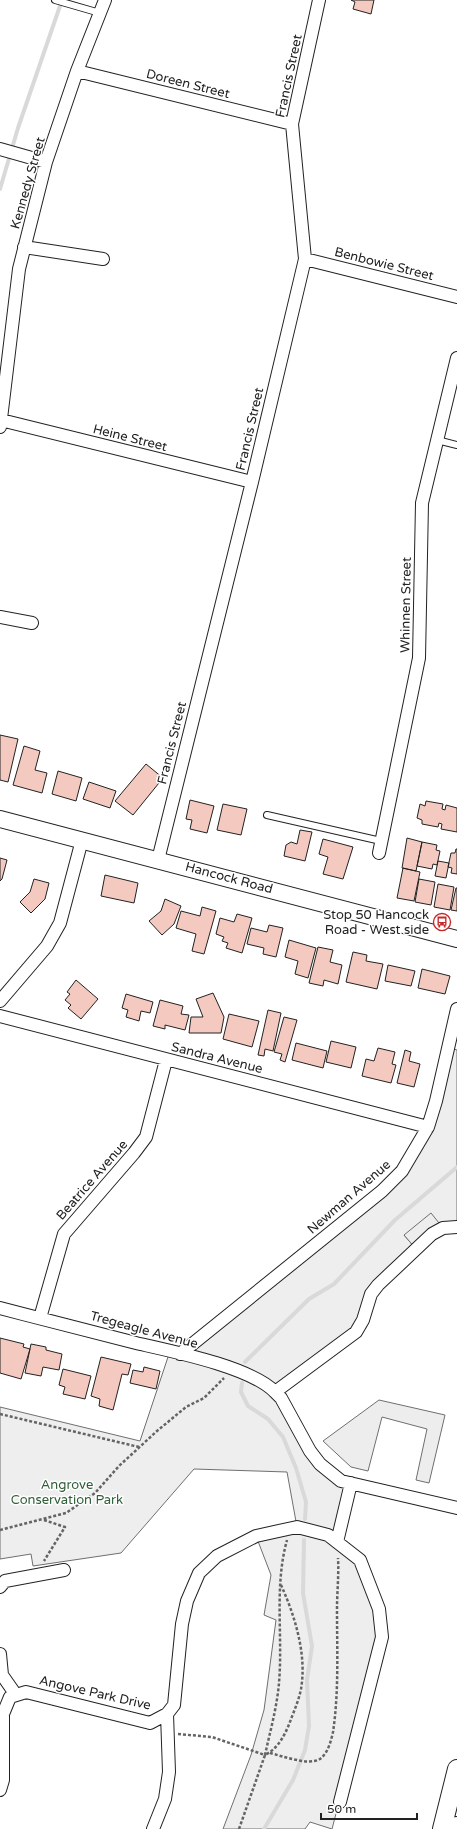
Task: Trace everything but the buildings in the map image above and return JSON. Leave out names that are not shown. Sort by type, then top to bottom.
[{"type":"main road","name":"Hancock Road","points":[[0,819],[457,939]]},
{"type":"main road","points":[[442,1829],[457,1769]]},
{"type":"street","name":"Kennedy Street","points":[[0,424],[19,269],[24,247],[46,162],[77,71],[105,0]]},
{"type":"street","name":"Francis Street","points":[[158,860],[252,482],[305,259],[292,124],[319,0]]},
{"type":"street","name":"Doreen Street","points":[[77,71],[292,124]]},
{"type":"street","points":[[1,149],[46,162]]},
{"type":"street","points":[[24,247],[103,259]]},
{"type":"street","name":"Benbowie Street","points":[[305,259],[457,297]]},
{"type":"street","name":"Whinnen Street","points":[[380,847],[419,658],[422,503],[457,358]]},
{"type":"street","name":"Heine Street","points":[[0,424],[252,482]]},
{"type":"street","points":[[0,617],[32,623]]},
{"type":"street","points":[[0,1001],[46,946],[60,923],[82,840]]},
{"type":"street","name":"Newman Avenue","points":[[180,1354],[382,1191],[402,1171],[428,1127],[436,1102],[457,1009]]},
{"type":"street","name":"Sandra Avenue","points":[[0,1016],[428,1127]]},
{"type":"street","name":"Beatrice Avenue","points":[[40,1318],[64,1234],[146,1137],[166,1060]]},
{"type":"street","points":[[275,1392],[356,1332],[363,1320],[371,1294],[378,1285],[432,1234],[443,1228],[457,1227]]},
{"type":"street","name":"Tregeagle Avenue","points":[[0,1308],[180,1354],[246,1373],[270,1387],[281,1398],[310,1451],[320,1464],[341,1481],[457,1508]]},
{"type":"street","points":[[337,1542],[351,1483]]},
{"type":"street","name":"Angove Park Drive","points":[[16,1695],[26,1692],[150,1723],[167,1714],[174,1705],[182,1624],[187,1601],[199,1573],[217,1556],[256,1536],[297,1527],[328,1536],[360,1560],[379,1609],[382,1637],[340,1802]]},
{"type":"street","points":[[0,1587],[5,1581],[64,1570]]},
{"type":"street","points":[[0,1654],[2,1675],[16,1695],[10,1697],[3,1714],[3,1780],[0,1790]]},
{"type":"street","points":[[153,1829],[165,1799],[169,1772],[167,1714]]},
{"type":"lane","points":[[55,0],[100,12]]},
{"type":"lane","points":[[437,440],[457,445]]},
{"type":"lane","points":[[267,815],[380,847]]},
{"type":"path","points":[[0,1530],[66,1513],[95,1493],[139,1447],[186,1407],[204,1398],[233,1369]]},
{"type":"path","points":[[0,1414],[139,1447]]},
{"type":"path","points":[[41,1574],[40,1568],[64,1527],[43,1520]]},
{"type":"path","points":[[239,1829],[265,1755],[279,1684],[280,1584],[284,1554],[292,1528]]},
{"type":"path","points":[[270,1753],[312,1762],[321,1758],[328,1749],[334,1719],[337,1656],[337,1607],[339,1575],[337,1542]]},
{"type":"path","points":[[168,1733],[212,1737],[265,1755],[270,1753],[282,1740],[301,1691],[302,1676],[299,1641],[286,1597],[280,1584]]},
{"type":"green space","name":"Angrove Conservation Park","points":[[448,1047],[457,1050],[457,1227],[404,1235],[416,1249],[378,1285],[363,1320],[275,1392],[310,1451],[351,1483],[337,1542],[360,1560],[382,1637],[332,1829],[310,1822],[305,1829],[223,1829],[251,1755],[264,1710],[276,1620],[264,1615],[271,1575],[256,1536],[297,1527],[287,1472],[194,1469],[121,1553],[33,1566],[31,1554],[0,1559],[0,1407],[140,1441],[170,1351],[180,1354],[382,1191],[420,1142]]},
{"type":"shaded area","points":[[431,1213],[443,1228],[416,1249],[404,1235]]},
{"type":"shaded area","points":[[379,1400],[445,1415],[429,1483],[416,1480],[427,1429],[382,1417],[368,1471],[351,1467],[323,1441]]},
{"type":"waterway","points":[[0,189],[18,128],[62,0]]},
{"type":"waterway","points":[[245,1362],[309,1299],[334,1284],[395,1220],[457,1167]]},
{"type":"waterway","points":[[242,1383],[241,1392],[248,1406],[268,1419],[283,1437],[296,1468],[306,1502],[305,1519]]},
{"type":"waterway","points":[[264,1829],[293,1780],[305,1750],[309,1726],[307,1680],[312,1646],[303,1593],[304,1540]]},
{"type":"place","name":"Stop 50 Hancock Road - West side","points":[[442,922]]}]
